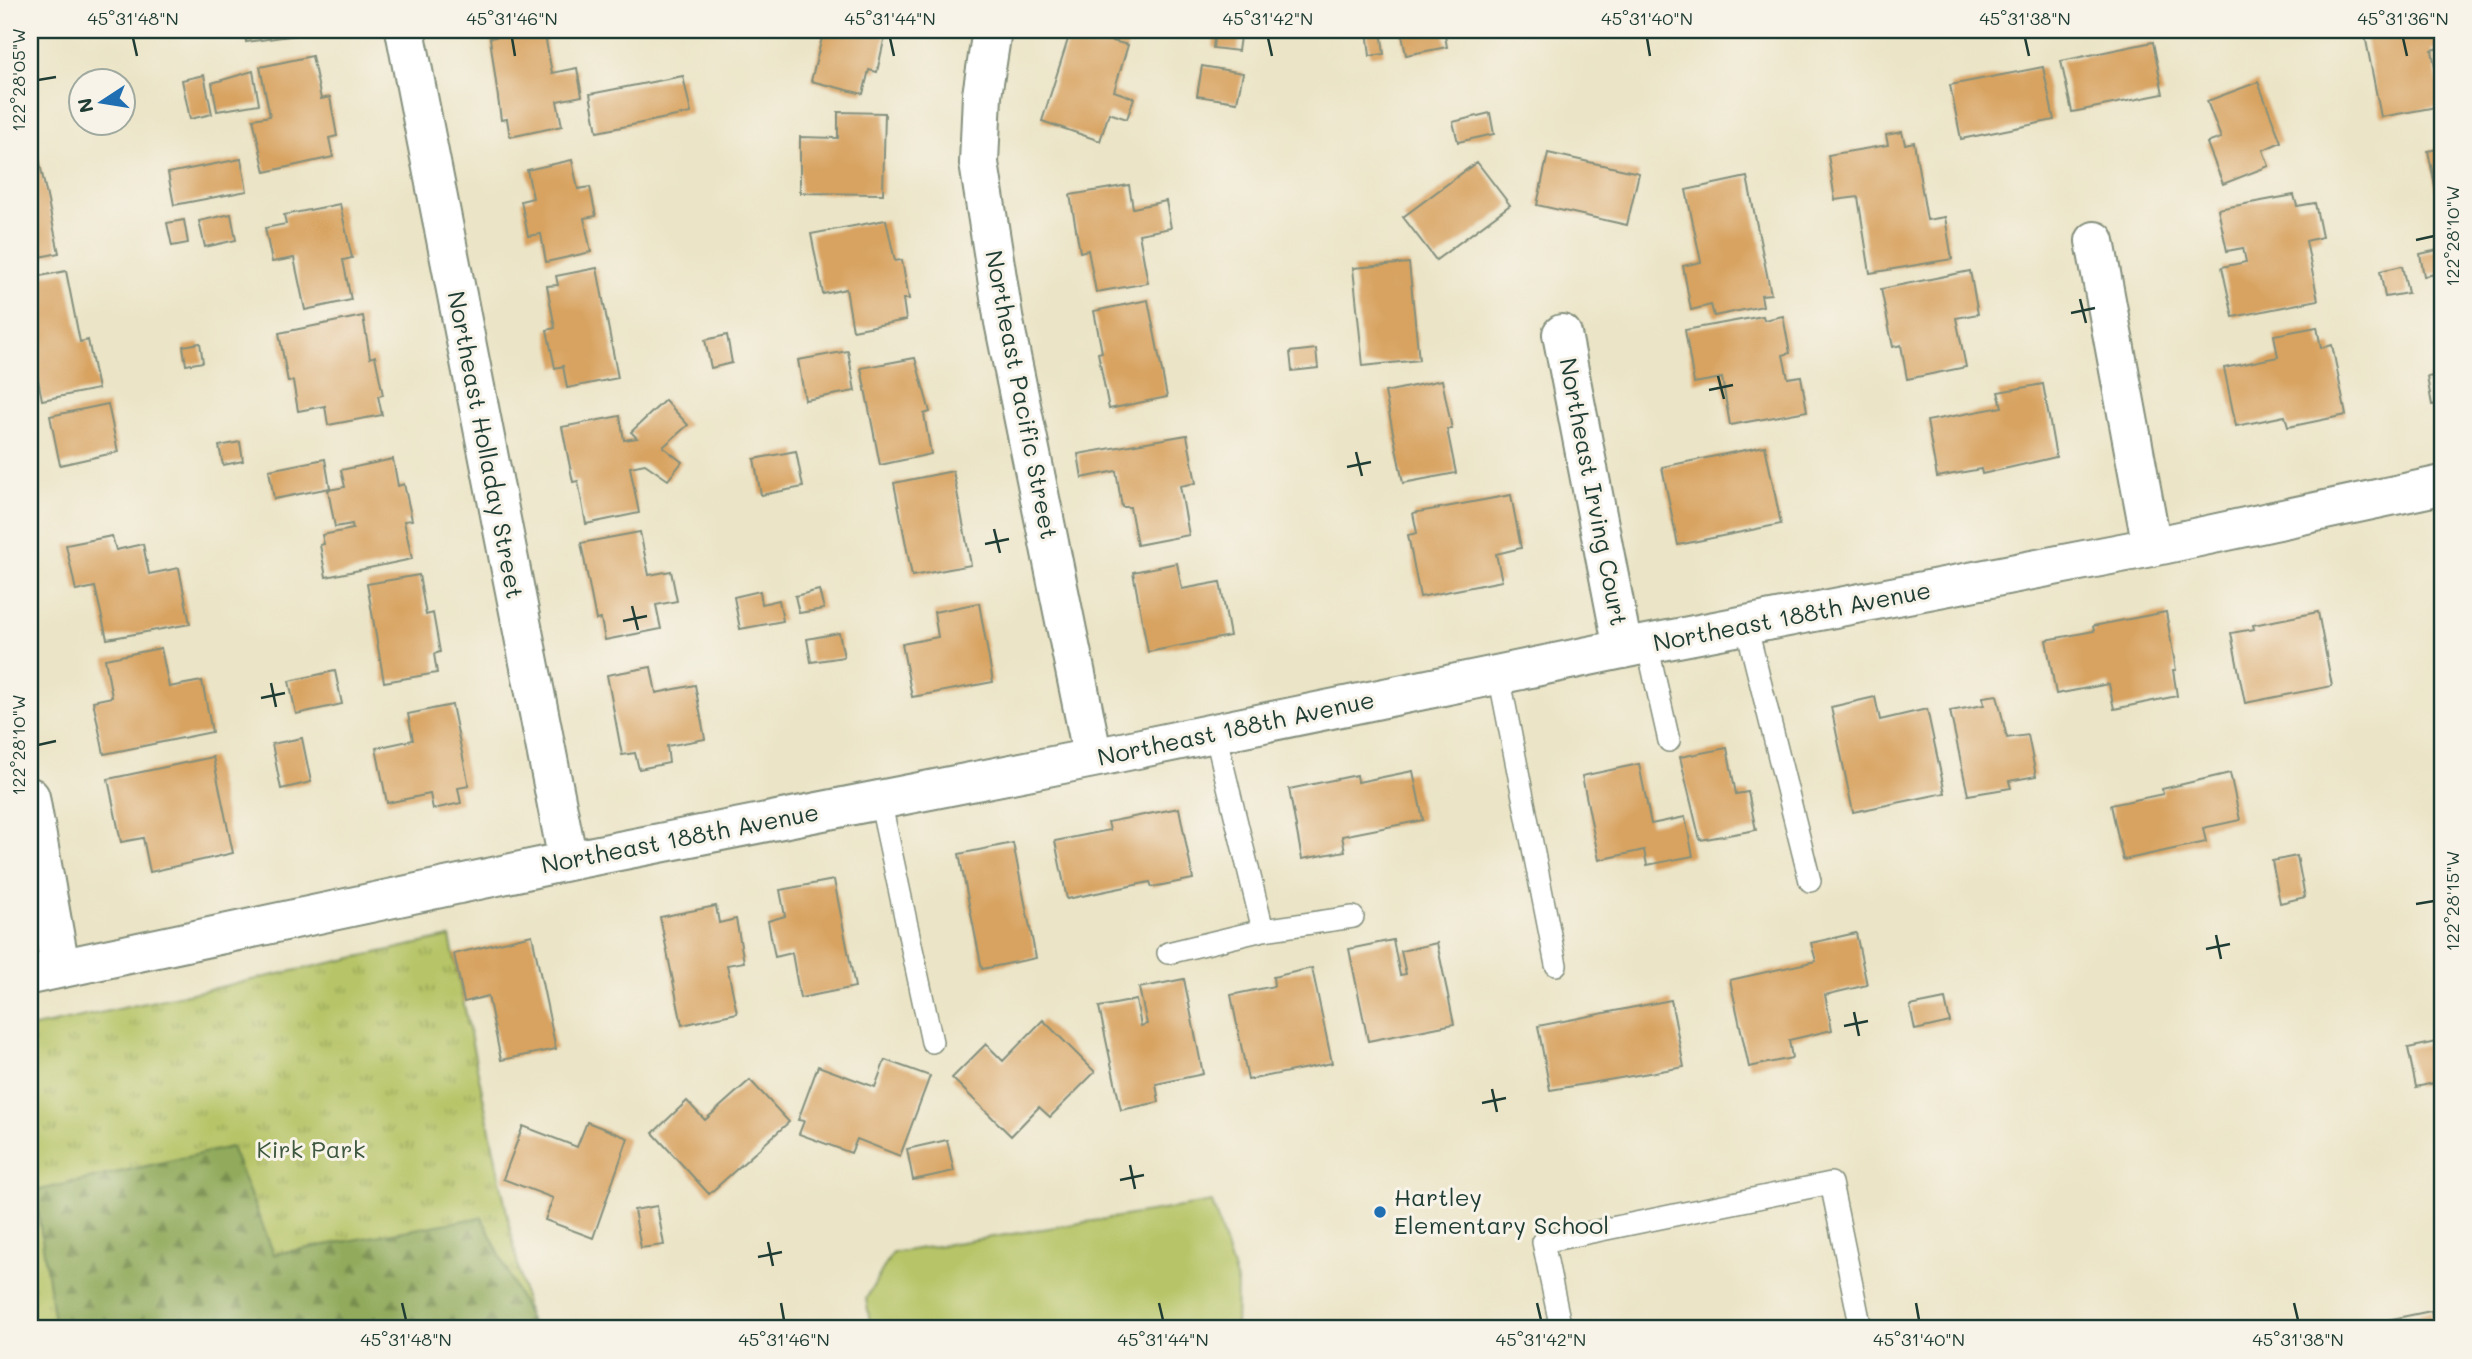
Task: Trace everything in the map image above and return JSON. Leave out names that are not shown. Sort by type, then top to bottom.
[{"type":"street","name":"Northeast Holladay Street","points":[[405,30],[568,861]]},
{"type":"street","name":"Northeast Pacific Street","points":[[992,30],[982,95],[979,163],[1004,322],[1093,758]]},
{"type":"street","points":[[2095,241],[2152,547]]},
{"type":"street","name":"Northeast Irving Court","points":[[1562,334],[1635,647]]},
{"type":"street","name":"Northeast 188th Avenue","points":[[45,971],[568,861],[1093,758],[1635,647],[2152,547],[2442,485]]},
{"type":"street","points":[[30,796],[45,971]]},
{"type":"lane","points":[[1746,625],[1810,881]]},
{"type":"lane","points":[[1635,647],[1669,741]]},
{"type":"lane","points":[[1499,675],[1556,965]]},
{"type":"lane","points":[[1215,733],[1263,930]]},
{"type":"lane","points":[[880,800],[932,1042]]},
{"type":"lane","points":[[1168,953],[1263,930],[1353,917]]},
{"type":"lane","points":[[1561,1329],[1543,1242],[1831,1183],[1861,1329]]},
{"type":"green space","name":"Kirk Park","points":[[450,937],[531,1329],[30,1329],[30,1028]]},
{"type":"green space","points":[[231,1147],[274,1254],[482,1217],[534,1329],[55,1329],[35,1191]]},
{"type":"green space","points":[[1212,1202],[1237,1282],[1236,1329],[871,1329],[866,1299],[892,1253]]},
{"type":"building","points":[[245,30],[304,30],[305,34],[246,42]]},
{"type":"building","points":[[544,30],[552,73],[577,68],[582,96],[557,101],[562,126],[510,137],[507,119],[501,120],[490,38]]},
{"type":"building","points":[[824,30],[880,30],[879,35],[885,36],[877,72],[869,70],[863,94],[811,81]]},
{"type":"building","points":[[1071,30],[1128,45],[1114,91],[1134,98],[1127,119],[1109,113],[1100,141],[1042,121]]},
{"type":"building","points":[[1215,30],[1241,30],[1238,51],[1213,48]]},
{"type":"building","points":[[1367,30],[1381,30],[1384,54],[1370,56]]},
{"type":"building","points":[[1401,30],[1444,30],[1447,47],[1406,55]]},
{"type":"building","points":[[2364,30],[2436,30],[2439,48],[2432,50],[2442,106],[2381,117]]},
{"type":"building","points":[[2153,42],[2163,94],[2072,112],[2061,61]]},
{"type":"building","points":[[312,56],[321,99],[330,97],[337,136],[329,138],[333,157],[265,172],[253,119],[270,116],[260,67]]},
{"type":"building","points":[[1202,66],[1243,73],[1237,102],[1197,96]]},
{"type":"building","points":[[2043,67],[2054,120],[1961,139],[1950,85]]},
{"type":"building","points":[[253,71],[259,104],[217,111],[212,83]]},
{"type":"building","points":[[204,75],[212,114],[190,119],[182,80]]},
{"type":"building","points":[[683,76],[691,113],[597,132],[590,94]]},
{"type":"building","points":[[2258,82],[2281,142],[2263,150],[2269,166],[2223,184],[2207,143],[2221,138],[2207,101]]},
{"type":"building","points":[[838,112],[885,113],[883,194],[800,193],[800,137],[838,138]]},
{"type":"building","points":[[1490,113],[1494,134],[1458,142],[1453,122]]},
{"type":"building","points":[[1902,132],[1905,144],[1914,142],[1927,220],[1945,217],[1952,259],[1870,273],[1858,197],[1835,200],[1828,155],[1888,145],[1886,135]]},
{"type":"building","points":[[36,145],[59,253],[30,259],[30,147]]},
{"type":"building","points":[[2442,148],[2442,215],[2441,215],[2428,151]]},
{"type":"building","points":[[1548,153],[1639,173],[1627,225],[1537,205]]},
{"type":"building","points":[[241,159],[247,191],[174,205],[168,173]]},
{"type":"building","points":[[572,160],[578,189],[590,187],[596,216],[584,218],[591,252],[546,262],[541,234],[528,236],[521,201],[533,198],[527,170]]},
{"type":"building","points":[[1477,162],[1510,205],[1436,260],[1403,217]]},
{"type":"building","points":[[1747,177],[1771,294],[1761,295],[1763,306],[1714,316],[1711,305],[1691,310],[1683,266],[1701,262],[1686,190]]},
{"type":"building","points":[[1129,185],[1133,208],[1166,201],[1171,228],[1139,234],[1148,283],[1096,292],[1088,250],[1080,252],[1070,195]]},
{"type":"building","points":[[2294,195],[2297,206],[2315,203],[2322,237],[2306,241],[2318,300],[2233,317],[2222,267],[2246,262],[2243,248],[2227,251],[2218,209]]},
{"type":"building","points":[[340,204],[352,258],[343,260],[351,300],[305,310],[294,258],[272,262],[265,228],[286,224],[284,215]]},
{"type":"building","points":[[231,214],[236,240],[205,247],[199,221]]},
{"type":"building","points":[[184,220],[188,243],[172,246],[167,223]]},
{"type":"building","points":[[886,220],[895,261],[902,260],[909,299],[903,299],[906,320],[853,330],[846,289],[823,294],[811,234]]},
{"type":"building","points":[[2442,249],[2442,273],[2424,276],[2420,254]]},
{"type":"building","points":[[1409,263],[1419,360],[1363,366],[1353,268]]},
{"type":"building","points":[[2402,266],[2408,293],[2385,297],[2380,271]]},
{"type":"building","points":[[597,268],[618,378],[567,388],[563,366],[555,368],[547,330],[555,328],[547,286],[558,285],[556,276]]},
{"type":"building","points":[[66,271],[80,342],[88,340],[98,389],[42,400],[33,354],[30,354],[30,278]]},
{"type":"building","points":[[1970,271],[1978,314],[1956,318],[1966,367],[1907,379],[1901,345],[1893,347],[1881,289]]},
{"type":"building","points":[[1148,300],[1167,397],[1109,409],[1098,353],[1102,352],[1094,311]]},
{"type":"building","points":[[363,316],[370,358],[375,356],[383,395],[378,396],[382,415],[328,425],[325,406],[298,411],[293,381],[288,382],[279,333]]},
{"type":"building","points":[[1763,316],[1764,320],[1783,316],[1790,353],[1783,355],[1788,378],[1801,376],[1807,411],[1730,425],[1722,378],[1694,383],[1685,330]]},
{"type":"building","points":[[2317,327],[2321,348],[2332,345],[2346,415],[2288,427],[2285,416],[2236,426],[2224,368],[2278,357],[2274,335]]},
{"type":"building","points":[[727,335],[732,363],[711,368],[705,340]]},
{"type":"building","points":[[200,343],[203,362],[186,365],[183,346]]},
{"type":"building","points":[[2442,347],[2442,403],[2432,405],[2427,377],[2440,375],[2435,348]]},
{"type":"building","points":[[1316,349],[1318,368],[1292,371],[1290,352]]},
{"type":"building","points":[[848,351],[855,391],[805,400],[798,360]]},
{"type":"building","points":[[915,358],[930,412],[924,414],[931,454],[880,465],[861,368]]},
{"type":"building","points":[[1442,380],[1452,429],[1447,429],[1456,473],[1403,483],[1385,392]]},
{"type":"building","points":[[2043,384],[2056,457],[1982,474],[1981,469],[1937,477],[1927,421],[2002,407],[1998,392]]},
{"type":"building","points":[[665,400],[688,425],[663,447],[682,462],[668,480],[645,464],[630,467],[639,513],[586,524],[578,481],[573,482],[562,427],[620,416],[624,440],[637,438],[631,432]]},
{"type":"building","points":[[108,404],[118,452],[60,465],[50,416]]},
{"type":"building","points":[[1187,435],[1196,483],[1180,486],[1189,535],[1137,545],[1130,507],[1122,507],[1116,471],[1082,478],[1078,454]]},
{"type":"building","points":[[240,442],[243,461],[223,465],[219,446]]},
{"type":"building","points":[[1765,446],[1781,524],[1678,545],[1662,467]]},
{"type":"building","points":[[796,451],[803,487],[761,495],[754,459]]},
{"type":"building","points":[[325,459],[330,488],[274,499],[269,470]]},
{"type":"building","points":[[393,459],[398,486],[404,484],[412,520],[404,521],[412,559],[326,577],[320,545],[324,544],[322,535],[353,529],[352,524],[335,527],[328,490],[345,487],[341,470]]},
{"type":"building","points":[[953,471],[971,565],[912,576],[894,483]]},
{"type":"building","points":[[1511,495],[1521,548],[1496,554],[1502,581],[1420,597],[1408,535],[1417,533],[1413,513]]},
{"type":"building","points":[[640,532],[649,575],[671,571],[677,601],[656,605],[661,629],[605,640],[601,619],[596,620],[581,543]]},
{"type":"building","points":[[112,536],[116,550],[143,544],[149,574],[179,568],[190,624],[107,639],[95,587],[76,591],[66,545]]},
{"type":"building","points":[[1177,563],[1182,589],[1220,582],[1230,636],[1148,652],[1133,572]]},
{"type":"building","points":[[419,575],[426,615],[433,613],[440,652],[434,654],[437,673],[384,682],[367,584]]},
{"type":"building","points":[[819,590],[824,609],[799,613],[795,596]]},
{"type":"building","points":[[760,591],[762,604],[779,600],[783,621],[740,629],[734,597]]},
{"type":"building","points":[[979,603],[993,682],[912,697],[902,644],[938,637],[934,612]]},
{"type":"building","points":[[2166,612],[2176,670],[2173,670],[2177,696],[2114,709],[2109,684],[2056,694],[2046,640],[2094,631],[2093,626]]},
{"type":"building","points":[[2318,612],[2332,686],[2245,703],[2231,633],[2254,629],[2253,625]]},
{"type":"building","points":[[839,633],[844,657],[811,662],[807,639]]},
{"type":"building","points":[[161,648],[169,687],[202,681],[212,732],[104,754],[93,701],[112,697],[105,659]]},
{"type":"building","points":[[651,667],[656,693],[695,685],[705,739],[667,746],[669,763],[639,769],[635,753],[622,755],[607,675]]},
{"type":"building","points":[[335,671],[342,704],[296,714],[289,681]]},
{"type":"building","points":[[1997,695],[2007,738],[2028,735],[2036,776],[2009,781],[2011,788],[1968,795],[1950,711],[1984,705],[1983,697]]},
{"type":"building","points":[[1875,697],[1880,720],[1927,709],[1945,793],[1853,812],[1831,707]]},
{"type":"building","points":[[452,705],[469,786],[458,788],[461,803],[433,809],[430,794],[387,803],[376,748],[413,740],[408,714]]},
{"type":"building","points":[[302,738],[311,782],[281,789],[272,744]]},
{"type":"building","points":[[1727,748],[1736,794],[1748,792],[1756,830],[1700,840],[1680,757]]},
{"type":"building","points":[[213,757],[233,853],[150,872],[143,838],[121,842],[108,779]]},
{"type":"building","points":[[1639,764],[1651,824],[1685,817],[1693,856],[1647,865],[1644,850],[1599,860],[1582,776]]},
{"type":"building","points":[[1413,771],[1423,820],[1342,836],[1345,851],[1302,859],[1289,789],[1357,775],[1358,782]]},
{"type":"building","points":[[2230,773],[2240,820],[2203,828],[2206,842],[2123,860],[2111,805],[2163,794],[2162,789]]},
{"type":"building","points":[[1179,808],[1193,879],[1152,887],[1150,882],[1067,899],[1055,841],[1110,830],[1108,822]]},
{"type":"building","points":[[1013,843],[1036,958],[982,969],[959,854]]},
{"type":"building","points":[[2297,856],[2305,897],[2280,903],[2272,861]]},
{"type":"building","points":[[834,880],[855,987],[800,998],[792,953],[775,957],[768,921],[785,916],[780,890]]},
{"type":"building","points":[[716,906],[719,923],[736,919],[744,962],[727,965],[737,1013],[682,1025],[660,917]]},
{"type":"building","points":[[1856,933],[1867,985],[1825,995],[1832,1030],[1789,1040],[1792,1058],[1749,1067],[1730,980],[1816,961],[1811,943]]},
{"type":"building","points":[[532,935],[556,1049],[501,1060],[488,996],[464,1002],[454,954]]},
{"type":"building","points":[[1393,940],[1400,975],[1406,974],[1401,951],[1437,943],[1454,1024],[1368,1041],[1349,949]]},
{"type":"building","points":[[1312,968],[1332,1063],[1248,1080],[1231,995],[1274,986],[1273,977]]},
{"type":"building","points":[[1184,979],[1203,1074],[1156,1084],[1159,1102],[1121,1110],[1099,1007],[1136,1000],[1141,1026],[1147,1024],[1139,988]]},
{"type":"building","points":[[1945,999],[1950,1022],[1915,1030],[1910,1006]]},
{"type":"building","points":[[1671,1000],[1684,1067],[1550,1090],[1538,1026]]},
{"type":"building","points":[[1043,1020],[1095,1072],[1050,1117],[1039,1107],[1011,1136],[952,1078],[986,1044],[1003,1061]]},
{"type":"building","points":[[2442,1041],[2441,1118],[2434,1083],[2416,1087],[2408,1048]]},
{"type":"building","points":[[885,1060],[930,1076],[900,1156],[857,1139],[851,1153],[799,1134],[804,1121],[798,1120],[818,1066],[875,1087]]},
{"type":"building","points":[[750,1080],[789,1122],[709,1194],[653,1133],[687,1101],[705,1120]]},
{"type":"building","points":[[587,1122],[628,1138],[593,1238],[545,1220],[553,1198],[503,1179],[523,1126],[577,1147]]},
{"type":"building","points":[[947,1140],[954,1171],[913,1180],[907,1149]]},
{"type":"building","points":[[657,1206],[664,1245],[641,1248],[634,1210]]},
{"type":"building","points":[[2431,1311],[2435,1329],[2348,1329],[2348,1328]]},
{"type":"place","name":"Hartley Elementary School","points":[[1380,1212]]}]
